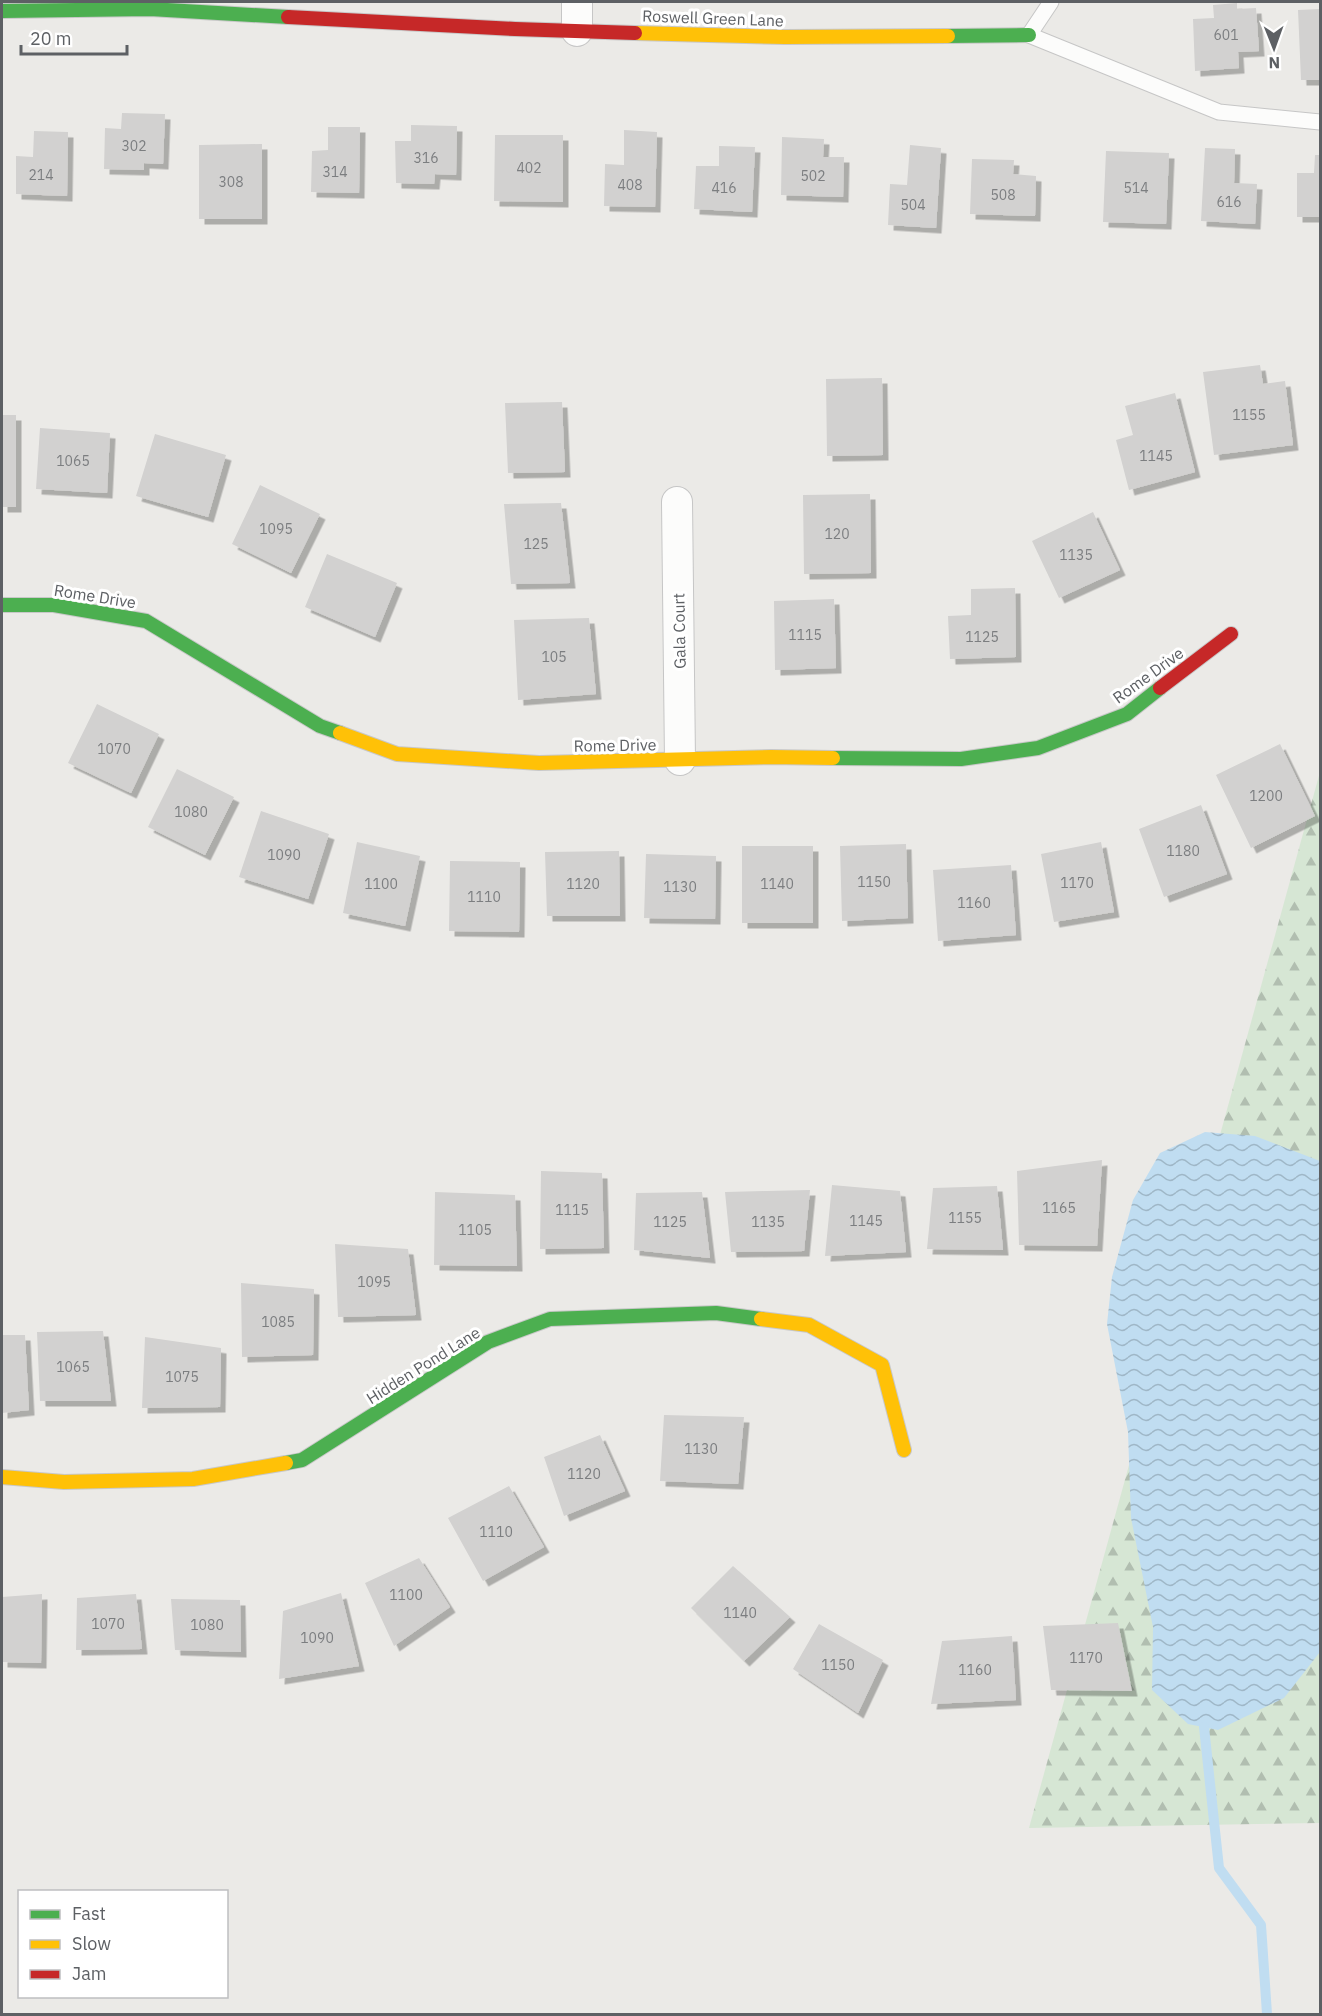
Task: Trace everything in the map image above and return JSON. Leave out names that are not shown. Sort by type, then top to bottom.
[{"type":"street","points":[[577,2],[577,31]]},
{"type":"street","name":"Roswell Green Lane","points":[[2,11],[243,8],[577,31],[785,37],[1029,35]]},
{"type":"street","name":"Gala Court","points":[[677,502],[680,760]]},
{"type":"street","name":"Rome Drive","points":[[2,605],[54,605],[146,621],[320,726],[397,754],[539,763],[771,757],[961,759],[1038,748],[1127,714],[1231,634]]},
{"type":"street","name":"Hidden Pond Lane","points":[[2,1477],[64,1482],[193,1479],[302,1460],[488,1342],[550,1319],[716,1313],[809,1326],[882,1365],[904,1450]]},
{"type":"lane","points":[[1051,2],[1029,35],[1219,112],[1320,122]]},
{"type":"green space","points":[[1320,772],[1320,1823],[1029,1828]]},
{"type":"water","points":[[1205,1132],[1255,1136],[1320,1161],[1320,1652],[1284,1698],[1218,1730],[1188,1724],[1152,1690],[1153,1627],[1131,1518],[1128,1432],[1107,1324],[1112,1277],[1133,1200],[1160,1153]]},
{"type":"building","points":[[1237,3],[1237,9],[1256,8],[1259,51],[1238,52],[1239,68],[1195,71],[1193,19],[1214,18],[1213,5]]},
{"type":"building","points":[[1320,9],[1320,80],[1301,80],[1298,10]]},
{"type":"building","points":[[122,113],[165,114],[163,164],[144,163],[144,170],[104,169],[105,128],[121,129]]},
{"type":"building","points":[[411,125],[457,126],[456,175],[435,174],[434,184],[396,183],[395,141],[411,141]]},
{"type":"building","points":[[328,127],[360,127],[359,193],[311,192],[312,151],[328,150]]},
{"type":"building","points":[[624,130],[657,132],[655,207],[604,206],[605,164],[624,165]]},
{"type":"building","points":[[34,131],[68,132],[67,196],[16,194],[16,156],[33,157]]},
{"type":"building","points":[[495,135],[563,135],[563,202],[494,201]]},
{"type":"building","points":[[782,137],[824,139],[823,157],[844,157],[843,197],[781,195]]},
{"type":"building","points":[[262,144],[262,219],[199,219],[199,145]]},
{"type":"building","points":[[910,145],[941,148],[936,228],[888,225],[890,184],[907,185]]},
{"type":"building","points":[[719,146],[755,147],[752,212],[694,209],[696,166],[719,166]]},
{"type":"building","points":[[1205,148],[1235,149],[1234,183],[1257,184],[1255,224],[1201,221]]},
{"type":"building","points":[[1106,151],[1169,153],[1166,224],[1103,222]]},
{"type":"building","points":[[1315,155],[1320,155],[1320,217],[1297,217],[1297,173],[1314,173]]},
{"type":"building","points":[[972,159],[1014,160],[1013,174],[1036,176],[1035,216],[970,214]]},
{"type":"building","points":[[1260,365],[1263,384],[1285,381],[1293,445],[1214,455],[1203,372]]},
{"type":"building","points":[[882,378],[883,455],[827,456],[826,379]]},
{"type":"building","points":[[1175,393],[1195,472],[1129,490],[1116,440],[1133,435],[1125,406]]},
{"type":"building","points":[[562,402],[565,472],[508,473],[505,403]]},
{"type":"building","points":[[2,415],[16,415],[16,507],[2,507]]},
{"type":"building","points":[[40,428],[110,433],[107,493],[36,489]]},
{"type":"building","points":[[155,434],[226,455],[208,517],[136,496]]},
{"type":"building","points":[[260,485],[320,514],[291,573],[232,544]]},
{"type":"building","points":[[870,494],[871,573],[804,574],[803,495]]},
{"type":"building","points":[[561,503],[570,583],[511,584],[504,504]]},
{"type":"building","points":[[1093,512],[1120,570],[1059,598],[1032,541]]},
{"type":"building","points":[[327,554],[397,583],[375,637],[305,607]]},
{"type":"building","points":[[1015,588],[1016,657],[950,659],[948,616],[971,615],[971,589]]},
{"type":"building","points":[[834,599],[836,668],[775,670],[774,601]]},
{"type":"building","points":[[589,618],[596,694],[518,700],[514,620]]},
{"type":"building","points":[[97,704],[159,734],[131,793],[68,763]]},
{"type":"building","points":[[1280,744],[1315,816],[1251,848],[1216,775]]},
{"type":"building","points":[[177,769],[234,797],[205,855],[148,827]]},
{"type":"building","points":[[1201,805],[1227,874],[1164,897],[1139,829]]},
{"type":"building","points":[[261,811],[329,834],[308,899],[239,877]]},
{"type":"building","points":[[357,842],[420,856],[405,926],[343,913]]},
{"type":"building","points":[[1101,842],[1114,912],[1054,922],[1041,854]]},
{"type":"building","points":[[906,844],[908,918],[842,921],[840,846]]},
{"type":"building","points":[[742,846],[813,846],[813,923],[742,923]]},
{"type":"building","points":[[619,851],[620,916],[547,916],[545,852]]},
{"type":"building","points":[[646,854],[716,856],[715,919],[644,918]]},
{"type":"building","points":[[450,861],[520,862],[519,932],[449,931]]},
{"type":"building","points":[[1011,865],[1016,935],[938,941],[933,870]]},
{"type":"building","points":[[1102,1160],[1097,1246],[1019,1245],[1017,1171]]},
{"type":"building","points":[[541,1171],[602,1173],[604,1248],[540,1249]]},
{"type":"building","points":[[832,1185],[900,1191],[906,1252],[825,1256]]},
{"type":"building","points":[[997,1186],[1003,1250],[927,1249],[933,1188]]},
{"type":"building","points":[[810,1190],[804,1251],[731,1252],[725,1192]]},
{"type":"building","points":[[435,1192],[515,1195],[517,1266],[434,1265]]},
{"type":"building","points":[[702,1192],[710,1258],[634,1250],[636,1193]]},
{"type":"building","points":[[335,1244],[408,1249],[416,1315],[338,1317]]},
{"type":"building","points":[[241,1283],[314,1289],[313,1355],[242,1357]]},
{"type":"building","points":[[103,1331],[111,1401],[40,1401],[37,1332]]},
{"type":"building","points":[[2,1335],[25,1335],[29,1410],[2,1413]]},
{"type":"building","points":[[145,1337],[221,1348],[220,1407],[142,1408]]},
{"type":"building","points":[[664,1415],[744,1417],[738,1484],[660,1481]]},
{"type":"building","points":[[600,1435],[625,1491],[564,1516],[544,1457]]},
{"type":"building","points":[[509,1486],[544,1547],[483,1581],[448,1518]]},
{"type":"building","points":[[419,1558],[450,1607],[394,1646],[365,1583]]},
{"type":"building","points":[[733,1566],[790,1617],[744,1661],[691,1608]]},
{"type":"building","points":[[341,1593],[359,1666],[279,1679],[283,1611]]},
{"type":"building","points":[[42,1594],[41,1663],[2,1662],[2,1597]]},
{"type":"building","points":[[136,1594],[142,1649],[76,1650],[77,1598]]},
{"type":"building","points":[[171,1599],[240,1600],[241,1652],[175,1650]]},
{"type":"building","points":[[1118,1623],[1132,1691],[1051,1690],[1043,1626]]},
{"type":"building","points":[[819,1624],[883,1660],[858,1713],[793,1669]]},
{"type":"building","points":[[1012,1636],[1016,1700],[931,1704],[942,1641]]},
{"type":"waterway","points":[[1204,1727],[1219,1868],[1261,1925],[1267,2014]]},
{"type":"traffic: fast","points":[[2,11],[150,9],[288,17]]},
{"type":"traffic: fast","points":[[948,36],[1029,35]]},
{"type":"traffic: fast","points":[[2,605],[54,605],[146,621],[320,726],[340,733]]},
{"type":"traffic: fast","points":[[833,758],[961,759],[1038,748],[1127,714],[1160,688]]},
{"type":"traffic: fast","points":[[286,1463],[302,1460],[488,1342],[550,1319],[716,1313],[761,1319]]},
{"type":"traffic: slow","points":[[635,33],[785,37],[948,36]]},
{"type":"traffic: slow","points":[[340,733],[397,754],[539,763],[771,757],[833,758]]},
{"type":"traffic: slow","points":[[761,1319],[809,1325],[882,1365],[904,1450]]},
{"type":"traffic: slow","points":[[2,1477],[64,1482],[193,1479],[286,1463]]},
{"type":"traffic: jam","points":[[288,17],[635,33]]},
{"type":"traffic: jam","points":[[1160,688],[1231,634]]}]
